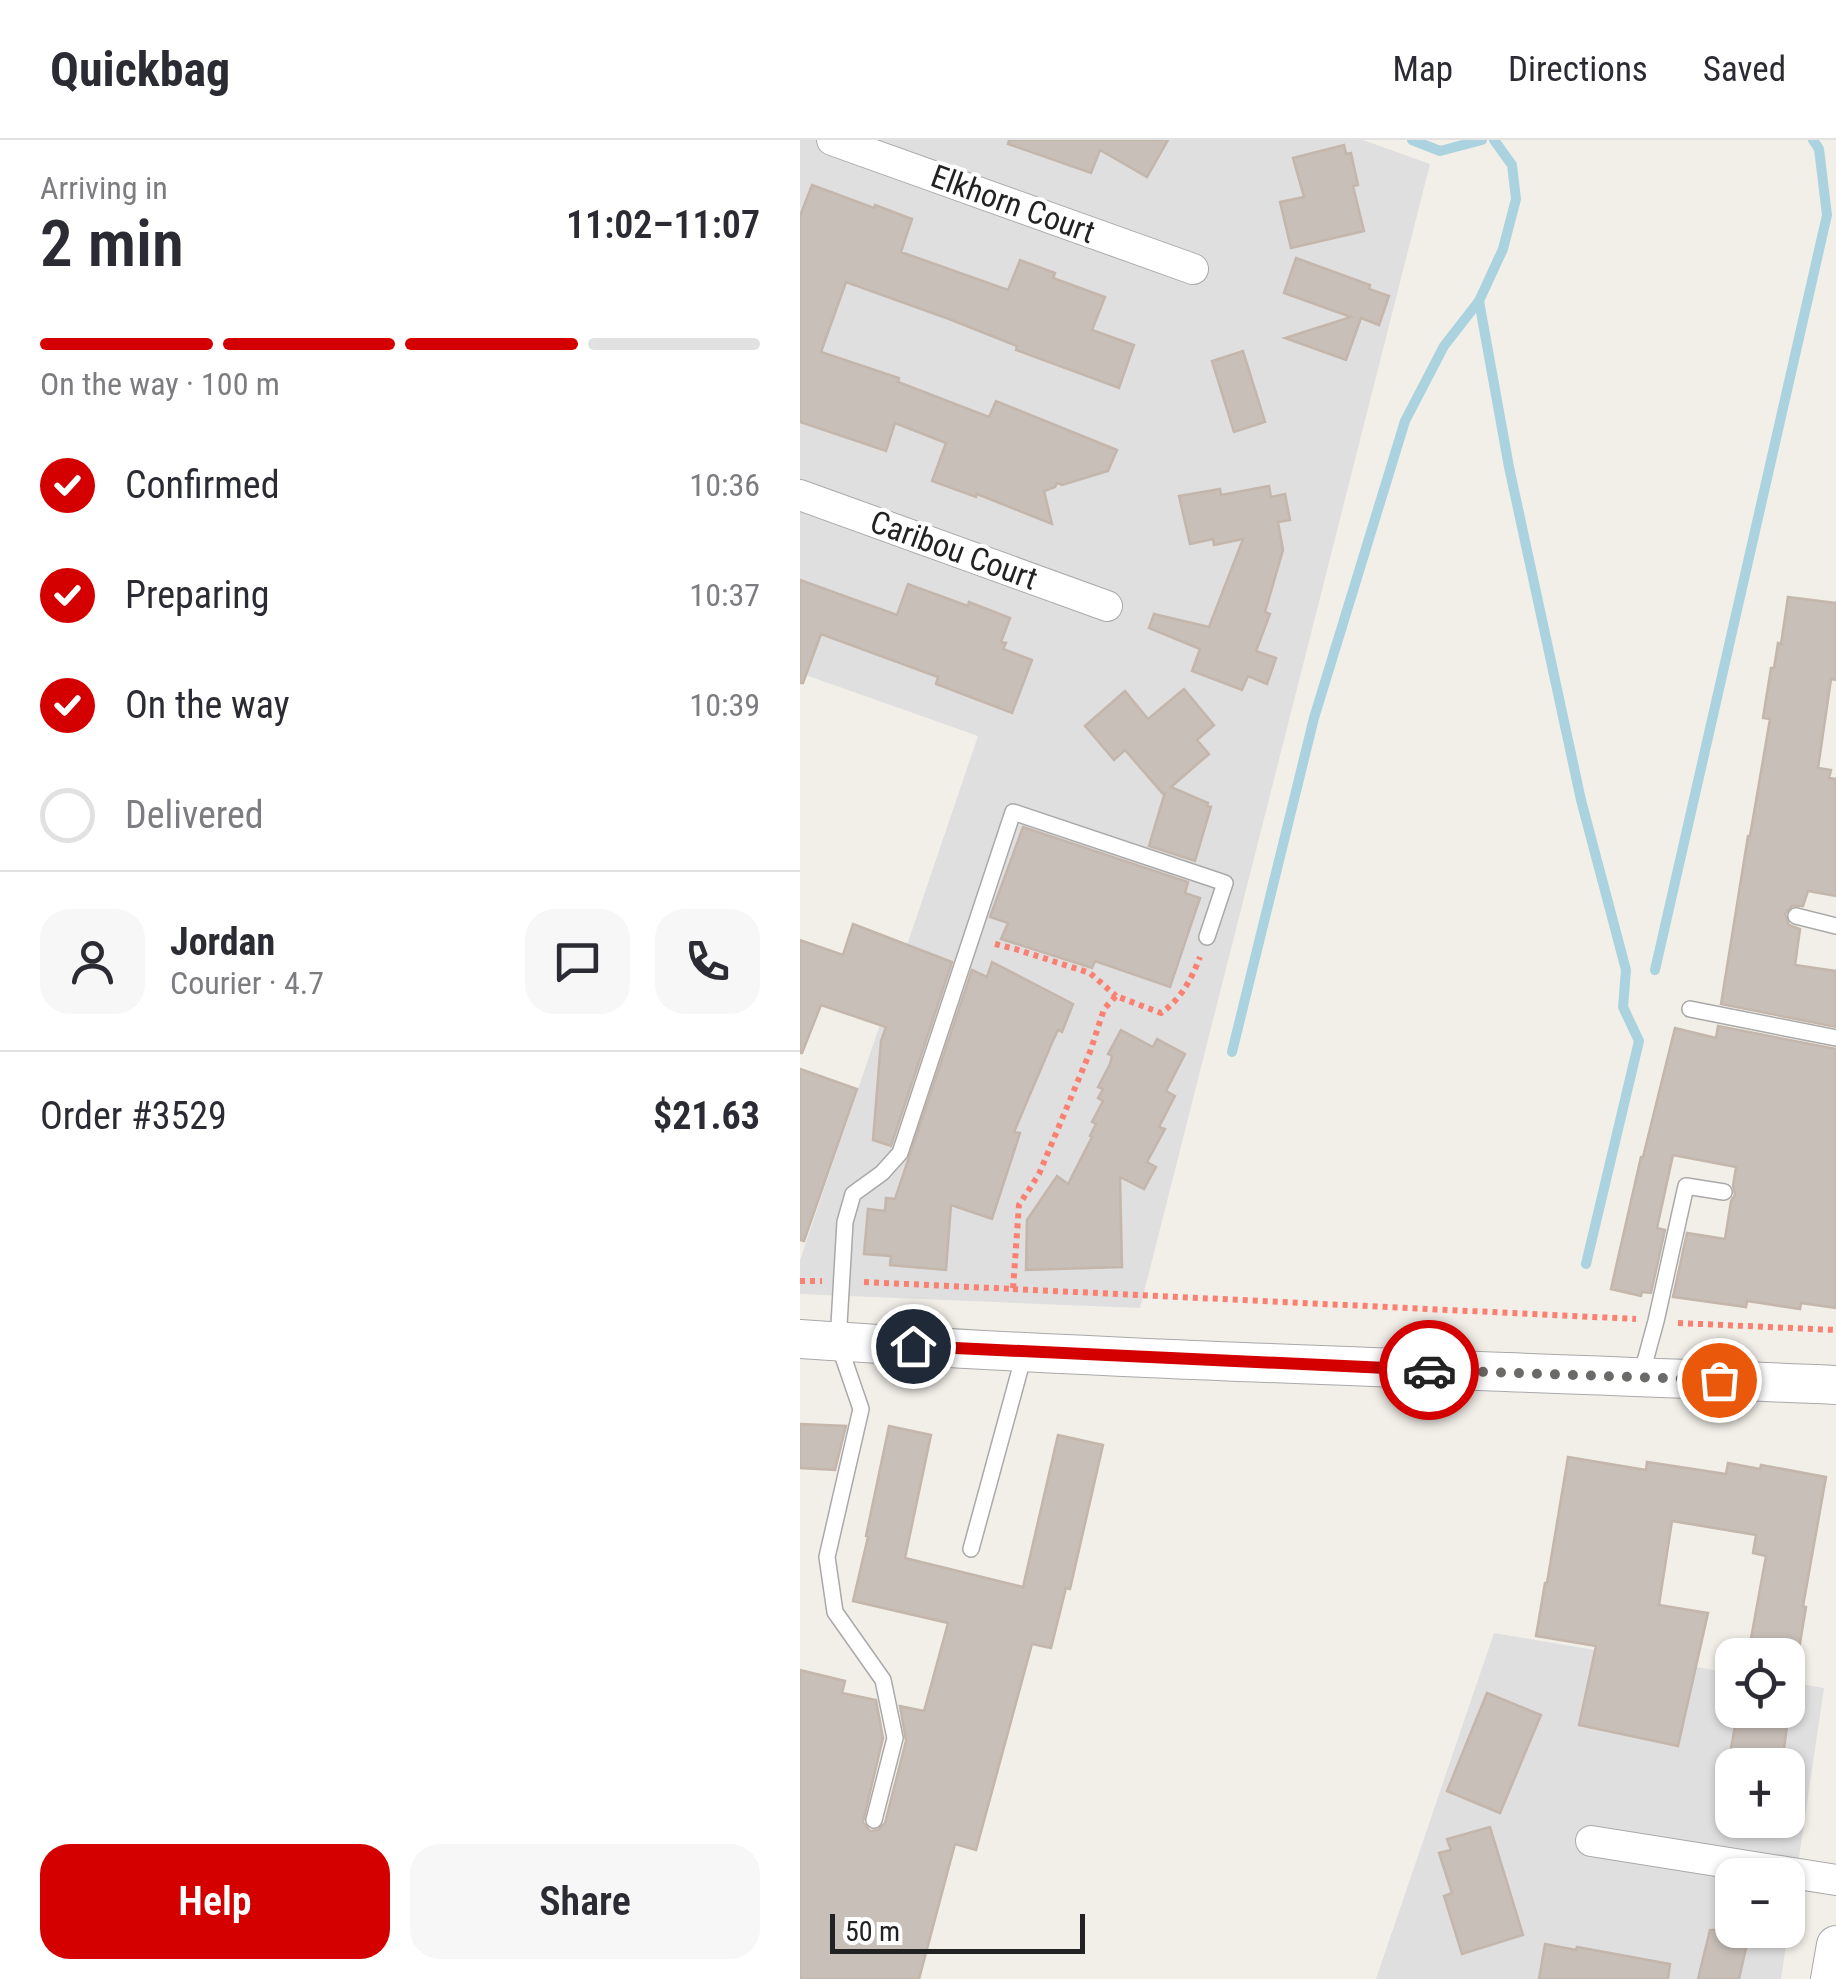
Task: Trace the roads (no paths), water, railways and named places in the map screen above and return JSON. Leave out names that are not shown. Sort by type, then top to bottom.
[{"type":"street","name":"Elkhorn Court","points":[[832,140],[1193,269]]},
{"type":"street","name":"Caribou Court","points":[[800,495],[1108,606]]},
{"type":"street","points":[[800,1339],[1453,1372],[1836,1385]]},
{"type":"street","points":[[1591,1840],[1836,1880]]},
{"type":"street","points":[[1830,1979],[1836,1945]]},
{"type":"lane","points":[[874,1820],[894,1738],[882,1680],[836,1612],[827,1557],[861,1409],[838,1342],[844,1222],[853,1194],[882,1173],[900,1153],[1014,812],[1226,884],[1208,938]]},
{"type":"lane","points":[[1796,916],[1836,926]]},
{"type":"lane","points":[[1690,1009],[1836,1038]]},
{"type":"lane","points":[[1641,1376],[1686,1186],[1724,1192]]},
{"type":"lane","points":[[971,1549],[1025,1351]]},
{"type":"waterway","points":[[1412,140],[1440,151],[1482,140]]},
{"type":"waterway","points":[[1232,1052],[1314,718],[1405,421],[1444,346],[1479,301],[1503,249],[1516,199],[1512,165],[1494,140]]},
{"type":"waterway","points":[[1655,970],[1827,215],[1819,149],[1813,140]]},
{"type":"waterway","points":[[1479,301],[1509,467],[1581,800],[1626,970],[1623,1007],[1639,1041],[1586,1264]]}]
